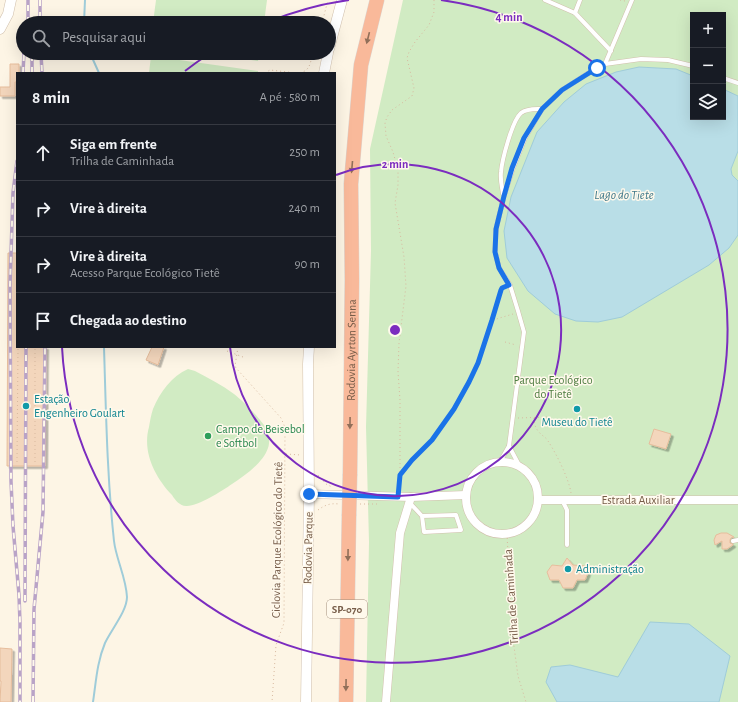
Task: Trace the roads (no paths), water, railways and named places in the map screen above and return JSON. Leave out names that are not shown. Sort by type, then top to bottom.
[{"type":"highway","name":"Rodovia Ayrton Senna","points":[[346,702],[352,280],[351,184],[362,65],[377,0]]},
{"type":"street","points":[[0,29],[8,14],[11,0]]},
{"type":"street","points":[[336,23],[342,0]]},
{"type":"street","points":[[324,72],[327,60]]},
{"type":"street","name":"Rodovia Parque","points":[[306,702],[309,494],[309,348]]},
{"type":"street","points":[[309,494],[398,497],[410,500],[466,495],[469,484],[475,474],[484,466],[502,460],[519,465],[526,470],[538,489],[539,500]]},
{"type":"street","name":"Trilha de Caminhada","points":[[466,495],[467,508],[473,520],[482,528],[494,533],[507,534],[522,528],[534,516],[539,500]]},
{"type":"street","points":[[386,702],[400,533],[410,500]]},
{"type":"street","name":"Estrada Auxiliar","points":[[539,500],[738,500]]},
{"type":"lane","points":[[545,0],[574,13],[611,51]]},
{"type":"lane","points":[[574,13],[580,0]]},
{"type":"lane","points":[[605,64],[632,0]]},
{"type":"lane","points":[[502,460],[509,446],[524,332],[509,285],[499,268],[495,252],[496,229],[512,168],[524,138],[542,109],[562,90],[605,64],[641,59],[668,60],[690,65]]},
{"type":"lane","points":[[726,79],[738,83]]},
{"type":"lane","points":[[504,196],[501,184],[501,172],[505,151],[515,123],[521,113],[528,109],[542,109]]},
{"type":"lane","points":[[509,446],[519,465]]},
{"type":"lane","points":[[562,499],[567,510],[568,545]]},
{"type":"lane","points":[[410,500],[422,516],[424,532],[461,530],[456,516],[422,516]]},
{"type":"water","name":"Lago do Tiete","points":[[639,67],[676,69],[690,75],[690,120],[726,120],[726,90],[738,96],[738,151],[731,169],[732,175],[738,181],[738,235],[729,248],[709,265],[622,317],[598,322],[576,321],[555,314],[528,291],[507,258],[504,231],[511,197],[537,132],[564,102],[586,84],[616,72]]},
{"type":"water","points":[[650,622],[689,624],[730,656],[719,702],[557,702],[546,682],[551,667],[570,665],[618,677]]},
{"type":"waterway","points":[[84,16],[85,0]]},
{"type":"waterway","points":[[93,60],[99,72]]},
{"type":"waterway","points":[[93,702],[102,650],[122,614],[127,597],[125,582],[114,541],[107,444],[104,348]]},
{"type":"railway","points":[[28,0],[28,16]]},
{"type":"railway","points":[[40,0],[40,16]]},
{"type":"railway","points":[[23,72],[24,60]]},
{"type":"railway","points":[[32,60],[32,72]]},
{"type":"railway","points":[[41,60],[42,72]]},
{"type":"railway","points":[[16,169],[13,193],[10,285],[11,481],[19,595],[20,702]]},
{"type":"railway","points":[[25,601],[26,348]]},
{"type":"railway","points":[[33,702],[34,609],[43,512],[45,348]]},
{"type":"place","name":"Estação Engenheiro Goulart","points":[[26,406]]},
{"type":"place","name":"Museu do Tietê","points":[[577,409]]},
{"type":"place","name":"Campo de Beisebol e Softbol","points":[[208,436]]},
{"type":"place","name":"Administração","points":[[568,569]]},
{"type":"park label","name":"Parque Ecológico do Tietê","points":[[553,387]]}]
